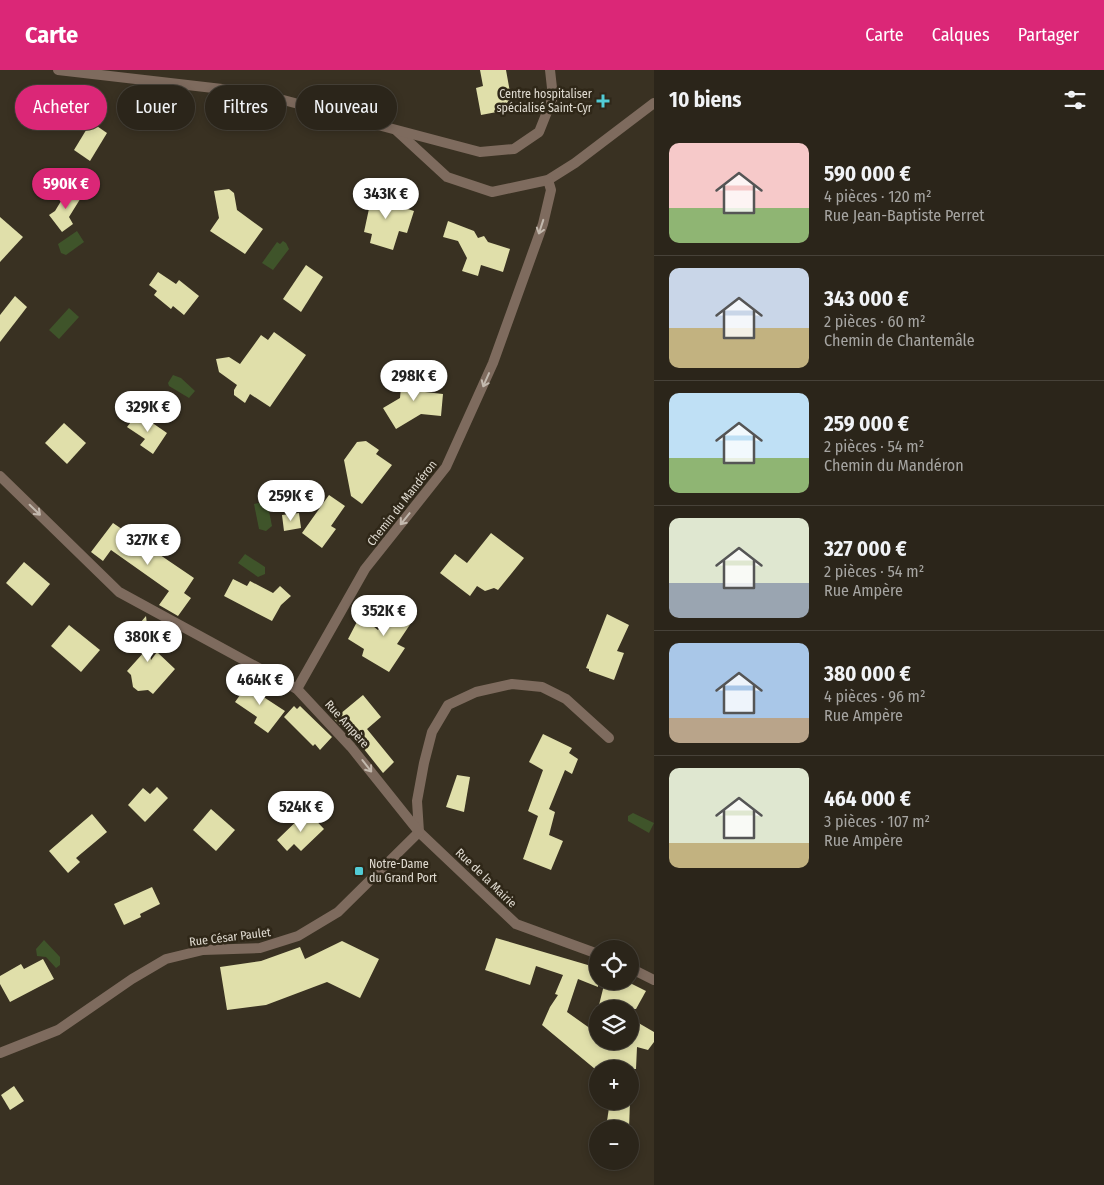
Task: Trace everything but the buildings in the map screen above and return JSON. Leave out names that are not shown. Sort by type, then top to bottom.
[{"type":"street","points":[[58,70],[222,89],[272,97],[480,152],[514,149],[539,132],[553,97],[550,70]]},
{"type":"street","points":[[397,131],[447,177],[492,192],[548,180],[575,163],[654,103]]},
{"type":"street","name":"Chemin du Mandéron","points":[[297,688],[365,569],[446,467],[493,363],[540,234],[551,190],[548,180]]},
{"type":"street","name":"Rue Ampère","points":[[0,476],[119,592],[297,688],[352,747],[419,832]]},
{"type":"street","points":[[419,832],[417,800],[428,747],[432,732],[448,705],[476,692],[512,684],[542,687],[566,699],[609,738]]},
{"type":"street","name":"Rue de la Mairie","points":[[419,832],[516,924],[589,951]]},
{"type":"street","name":"Rue César Paulet","points":[[0,1053],[19,1048],[58,1030],[132,979],[166,959],[204,950],[260,948],[298,936],[338,912],[419,832]]},
{"type":"street","points":[[639,972],[654,980]]},
{"type":"shaded area","points":[[77,231],[84,242],[66,255],[61,253],[58,244]]},
{"type":"shaded area","points":[[283,241],[289,249],[273,270],[262,263],[277,242],[280,244]]},
{"type":"shaded area","points":[[69,308],[79,317],[59,339],[49,330]]},
{"type":"shaded area","points":[[173,375],[181,378],[195,391],[189,398],[169,386],[168,383]]},
{"type":"shaded area","points":[[267,501],[272,526],[266,531],[259,529],[254,504]]},
{"type":"shaded area","points":[[245,554],[265,567],[265,574],[258,577],[238,563]]},
{"type":"shaded area","points":[[633,813],[654,823],[649,833],[628,821],[628,816]]},
{"type":"shaded area","points":[[44,940],[60,957],[60,965],[56,968],[46,957],[37,956],[36,949]]},
{"type":"place","name":"Centre hospitaliser spécialisé Saint-Cyr","points":[[603,101]]},
{"type":"place","name":"Notre-Dame du Grand Port","points":[[359,871]]}]
